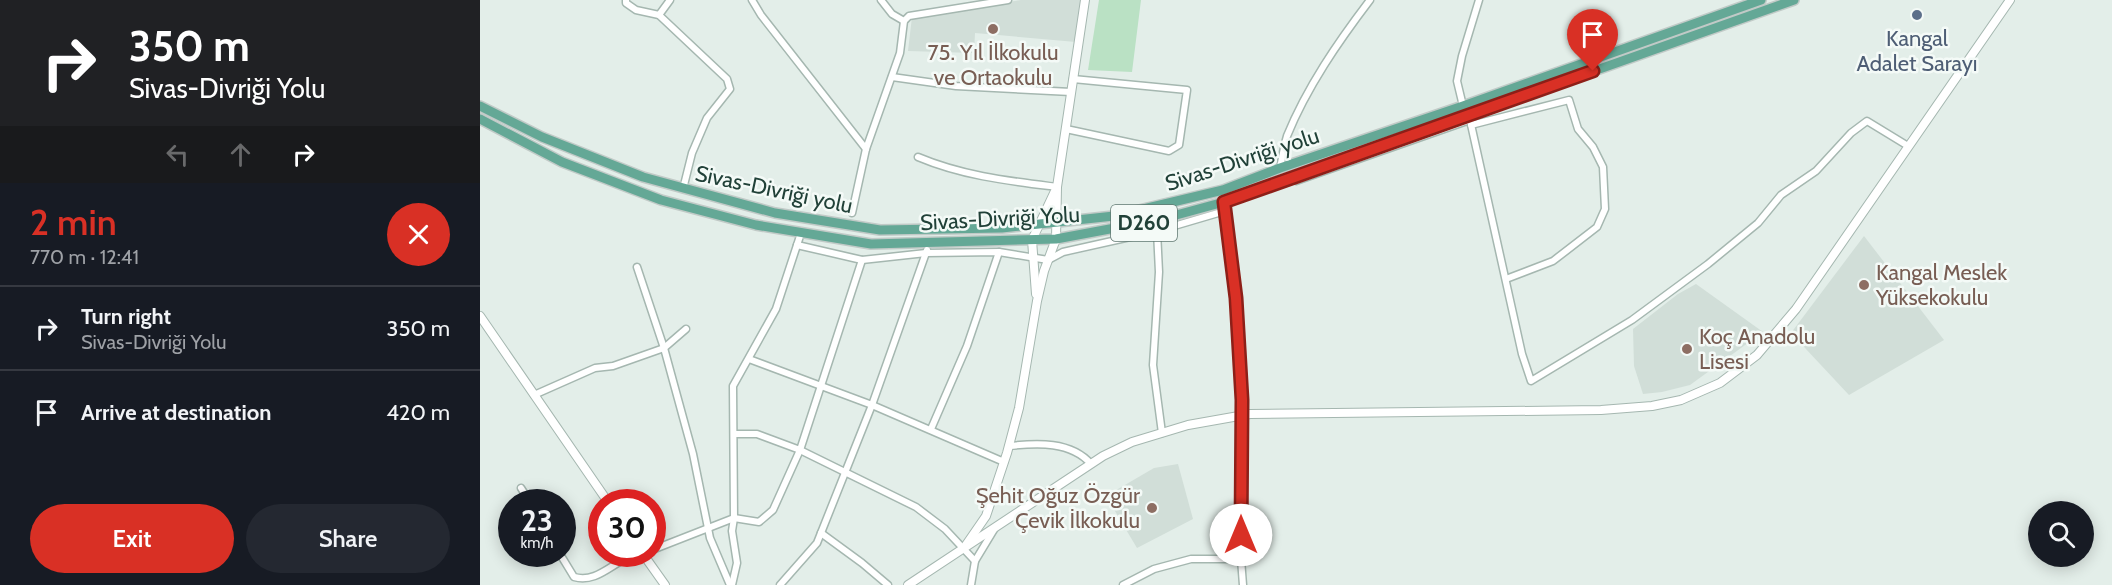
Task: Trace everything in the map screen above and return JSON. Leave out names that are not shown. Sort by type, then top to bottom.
[{"type":"main road","name":"Sivas-Divriği yolu","points":[[480,106],[542,137],[644,177],[775,213],[880,230],[1002,228],[1114,216],[1212,193],[1761,0]]},
{"type":"main road","name":"Sivas-Divriği Yolu","points":[[480,119],[562,162],[661,200],[756,225],[871,244],[1056,239],[1224,206],[1794,0]]},
{"type":"street","points":[[626,0],[626,3],[636,10],[658,15],[727,79],[730,89],[707,118],[692,153],[682,189]]},
{"type":"street","points":[[658,15],[670,0]]},
{"type":"street","points":[[752,0],[761,15],[867,149]]},
{"type":"street","points":[[881,0],[892,14],[904,21]]},
{"type":"street","points":[[852,213],[867,149],[900,53],[904,21],[909,16],[1008,0]]},
{"type":"street","points":[[964,549],[986,516],[1019,408],[1036,301],[1056,239],[1057,187],[1085,0]]},
{"type":"street","points":[[1280,168],[1287,138],[1312,85],[1350,26],[1370,0]]},
{"type":"street","points":[[1463,106],[1457,81],[1479,0]]},
{"type":"street","points":[[1971,57],[2003,0]]},
{"type":"street","points":[[910,585],[1103,456],[1132,442],[1188,425],[1250,414],[1601,410],[1652,406],[1681,400],[1720,382],[1757,355],[1796,309],[2010,0]]},
{"type":"street","points":[[892,77],[957,86],[1071,92]]},
{"type":"street","points":[[1066,129],[1169,151],[1179,145],[1187,90],[1073,79]]},
{"type":"street","points":[[1471,125],[1569,100],[1578,129],[1593,147],[1603,167],[1605,209],[1597,227],[1553,261],[1506,279]]},
{"type":"street","points":[[797,245],[862,260],[926,253],[999,252],[1048,260],[1063,252],[1157,231],[1470,120],[1522,354],[1531,381],[1632,320],[1708,264],[1758,223],[1781,195],[1816,171],[1851,133],[1868,121],[1908,146]]},
{"type":"street","points":[[918,157],[939,166],[990,179],[1057,187]]},
{"type":"street","points":[[1036,301],[1032,240],[1057,187]]},
{"type":"street","points":[[1224,206],[1236,298],[1242,400],[1240,416],[1243,585]]},
{"type":"street","points":[[1157,231],[1159,272],[1153,365],[1162,433]]},
{"type":"street","points":[[731,585],[737,563],[732,531],[734,518],[733,386],[776,309],[801,233]]},
{"type":"street","points":[[782,585],[817,543],[872,405],[929,242]]},
{"type":"street","points":[[931,429],[967,346],[999,252]]},
{"type":"street","points":[[666,545],[734,518],[759,522],[773,510],[800,450],[862,260]]},
{"type":"street","points":[[637,267],[693,454],[708,529],[731,585]]},
{"type":"street","points":[[480,316],[599,489]]},
{"type":"street","points":[[534,395],[594,368],[613,366],[663,348],[686,329]]},
{"type":"street","points":[[749,359],[872,405],[1004,462]]},
{"type":"street","points":[[734,435],[757,434],[800,450],[916,507],[945,530],[975,561]]},
{"type":"street","points":[[1009,446],[1029,444],[1062,446],[1084,456],[1091,464]]},
{"type":"street","points":[[970,585],[975,561],[995,528]]},
{"type":"street","points":[[821,533],[888,585]]},
{"type":"street","points":[[1123,585],[1154,569],[1191,559],[1241,559]]},
{"type":"street","points":[[568,567],[574,577],[583,580],[599,575],[612,567]]},
{"type":"street","points":[[653,567],[665,585]]},
{"type":"shaded area","name":"75. Yıl İlkokulu ve Ortaokulu","points":[[1021,0],[1081,0],[1076,42],[975,33],[974,53],[908,51],[912,17]]},
{"type":"shaded area","name":"Kangal Meslek Yüksekokulu","points":[[1864,236],[1944,340],[1849,395],[1791,333]]},
{"type":"shaded area","name":"Koç Anadolu Lisesi","points":[[1696,284],[1763,332],[1690,385],[1643,394],[1634,366],[1633,329],[1678,294]]},
{"type":"shaded area","name":"Şehit Oğuz Özgür Çevik İlkokulu","points":[[1178,464],[1193,519],[1137,548],[1106,496],[1154,468]]},
{"type":"green space","points":[[1099,0],[1141,0],[1132,72],[1088,70]]},
{"type":"place","name":"Kangal Adalet Sarayı","points":[[1917,15]]},
{"type":"place","name":"75. Yıl İlkokulu ve Ortaokulu","points":[[993,29]]},
{"type":"place","name":"Kangal Meslek Yüksekokulu","points":[[1864,285]]},
{"type":"place","name":"Koç Anadolu Lisesi","points":[[1687,349]]},
{"type":"place","name":"Şehit Oğuz Özgür Çevik İlkokulu","points":[[1152,508]]},
{"type":"route","points":[[1241,535],[1240,416],[1242,400],[1236,298],[1224,202],[1593,71]]}]
